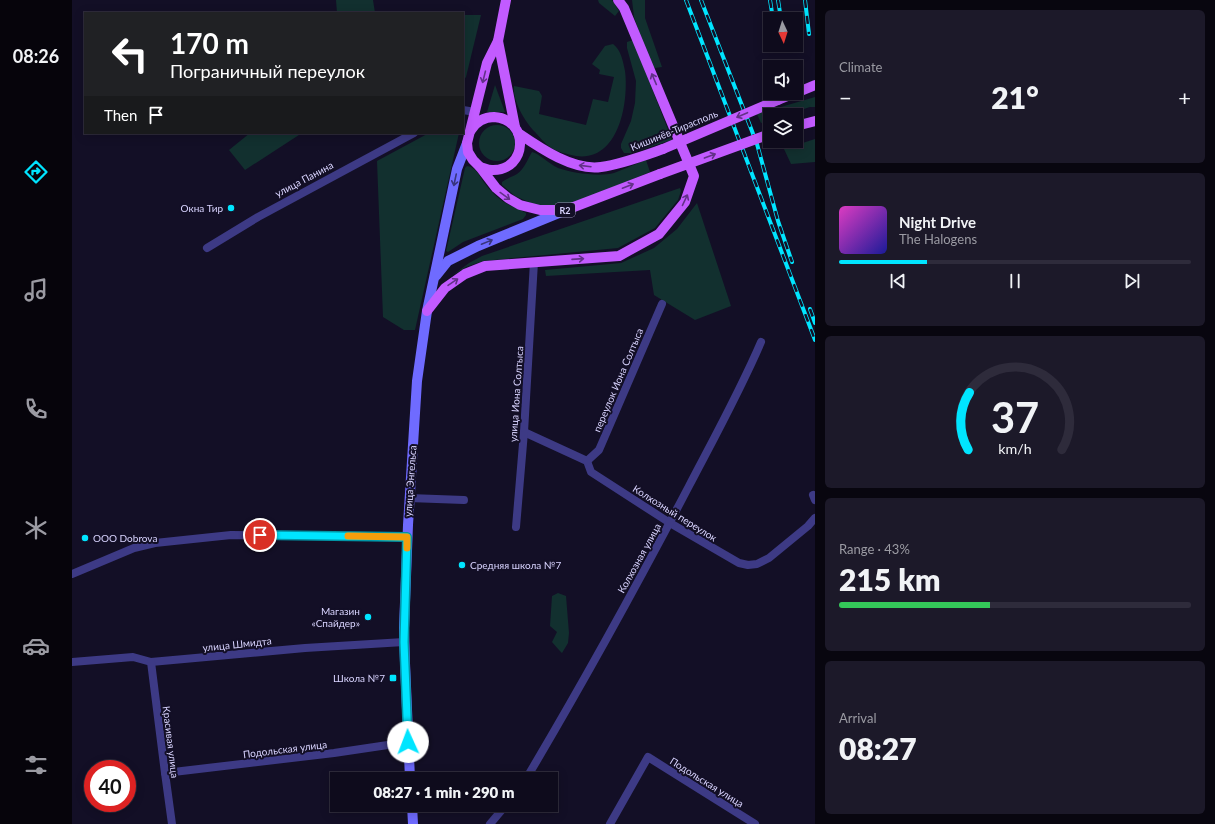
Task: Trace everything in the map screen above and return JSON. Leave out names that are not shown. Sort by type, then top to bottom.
[{"type":"main road","points":[[468,138],[487,63],[498,41],[506,0]]},
{"type":"main road","points":[[427,311],[445,288],[465,274],[484,266],[619,256],[660,234],[685,202],[694,176],[624,8],[618,0]]},
{"type":"main road","points":[[480,167],[490,170],[502,169],[512,164],[518,155],[520,144],[498,41]]},
{"type":"main road","name":"Кишинёв-Тирасполь","points":[[803,90],[815,85]]},
{"type":"main road","name":"Кишинёв-Тирасполь","points":[[516,130],[542,149],[560,158],[580,165],[600,167],[630,160],[663,149],[778,100]]},
{"type":"main road","points":[[468,138],[474,126],[481,120],[490,117],[508,121],[516,130]]},
{"type":"main road","points":[[803,124],[815,121]]},
{"type":"main road","name":"R2","points":[[468,138],[468,152],[473,160],[496,188],[508,198],[520,204],[540,210],[566,210],[763,137]]},
{"type":"street","points":[[464,110],[475,112]]},
{"type":"street","name":"улица Панина","points":[[207,248],[258,217],[412,134]]},
{"type":"street","name":"улица Энгельса","points":[[410,772],[404,642],[407,537],[417,381],[427,311],[457,169],[468,138]]},
{"type":"street","points":[[434,280],[448,261],[478,246],[566,210]]},
{"type":"street","name":"улица Иона Солтыса","points":[[516,526],[524,432],[534,262]]},
{"type":"street","name":"переулок Иона Солтыса","points":[[587,462],[599,450],[662,304]]},
{"type":"street","name":"Колхозная улица","points":[[530,772],[568,709],[670,523],[748,373],[762,342]]},
{"type":"street","name":"Колхозный переулок","points":[[524,432],[587,462],[591,472],[670,523],[739,563],[748,565],[757,564],[769,558],[815,518]]},
{"type":"street","points":[[409,498],[464,500]]},
{"type":"street","points":[[72,574],[134,548],[163,542],[231,535],[407,537]]},
{"type":"street","name":"улица Шмидта","points":[[72,662],[133,657],[151,662],[305,648],[404,642]]},
{"type":"street","name":"Красивая улица","points":[[151,662],[164,774],[172,824]]},
{"type":"street","name":"Подольская улица","points":[[164,774],[328,754],[408,742]]},
{"type":"street","name":"Подольская улица","points":[[610,824],[648,756],[755,824]]},
{"type":"street","points":[[412,812],[413,824]]},
{"type":"street","points":[[490,824],[500,812]]},
{"type":"green space","points":[[336,0],[373,0],[375,12],[337,12]]},
{"type":"green space","points":[[598,0],[612,0],[619,11],[615,16],[599,3]]},
{"type":"green space","points":[[632,0],[645,0],[645,18],[662,67],[655,68],[650,64],[634,17]]},
{"type":"green space","points":[[464,15],[481,15],[466,77],[464,80]]},
{"type":"green space","points":[[633,40],[672,140],[631,153],[624,153],[621,148],[621,144],[631,121],[635,103],[636,81],[627,48],[627,42]]},
{"type":"green space","points":[[613,44],[620,53],[625,71],[626,84],[623,113],[611,140],[602,150],[591,155],[576,156],[562,153],[553,149],[542,140],[523,117],[515,98],[514,86],[539,91],[542,96],[539,114],[586,125],[593,99],[608,102],[614,77],[599,74],[600,70],[592,64],[605,46]]},
{"type":"green space","points":[[495,85],[505,112],[487,112]]},
{"type":"green space","points":[[815,97],[815,107],[803,109],[803,108],[777,108]]},
{"type":"green space","points":[[763,112],[763,122],[761,123],[757,114]]},
{"type":"green space","points":[[497,125],[510,130],[515,143],[510,156],[497,161],[484,156],[479,143],[484,130]]},
{"type":"green space","points":[[249,134],[300,134],[245,170],[229,150]]},
{"type":"green space","points":[[427,134],[459,134],[415,330],[404,330],[383,317],[377,161]]},
{"type":"green space","points":[[815,139],[815,162],[791,164],[784,149],[803,148],[803,143]]},
{"type":"green space","points":[[532,152],[558,168],[578,173],[601,175],[614,173],[646,160],[650,172],[567,206],[540,207],[515,196],[502,185],[502,182],[517,174],[522,169]]},
{"type":"green space","points":[[467,166],[476,171],[488,188],[502,201],[526,213],[526,215],[523,219],[463,242],[448,252],[446,251],[465,168]]},
{"type":"green space","points":[[680,188],[681,191],[678,200],[655,228],[618,248],[483,261],[466,267],[453,275],[469,263],[482,256]]},
{"type":"green space","points":[[697,203],[731,306],[695,320],[654,295],[650,270],[546,276],[545,270],[621,263],[654,248],[677,229]]},
{"type":"green space","points":[[558,593],[566,596],[569,633],[568,643],[562,653],[552,642],[557,632],[550,626],[552,596]]},
{"type":"railway","points":[[686,0],[815,340]]},
{"type":"railway","points":[[701,0],[757,144],[778,221],[792,262]]},
{"type":"railway","points":[[770,0],[772,12]]},
{"type":"railway","points":[[778,0],[780,12]]},
{"type":"railway","points":[[805,0],[809,34]]},
{"type":"railway","points":[[810,309],[815,323]]},
{"type":"slow traffic","points":[[348,536],[407,537],[407,548]]},
{"type":"place","name":"Окна Тир","points":[[231,208]]},
{"type":"place","name":"OOO Dobrova","points":[[85,538]]},
{"type":"place","name":"Средняя школа №7","points":[[462,565]]},
{"type":"place","name":"Магазин «Спайдер»","points":[[368,617]]},
{"type":"place","name":"Школа №7","points":[[393,678]]},
{"type":"route","points":[[260,535],[407,537],[404,642],[408,742]]}]
